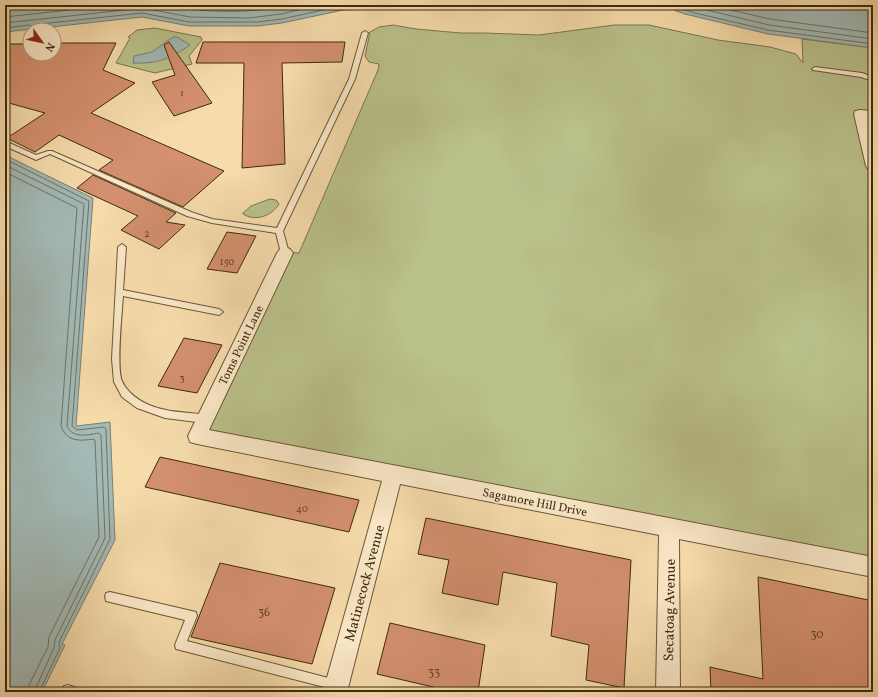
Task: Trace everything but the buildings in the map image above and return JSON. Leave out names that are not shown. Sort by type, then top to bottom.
[{"type":"street","points":[[873,116],[860,114],[873,166]]},
{"type":"street","name":"Toms Point Lane","points":[[197,436],[285,253]]},
{"type":"street","name":"Sagamore Hill Drive","points":[[197,436],[873,567]]},
{"type":"street","name":"Matinecock Avenue","points":[[336,689],[393,474]]},
{"type":"street","name":"Secatoag Avenue","points":[[668,692],[669,528]]},
{"type":"lane","points":[[285,253],[279,231],[352,79],[365,33]]},
{"type":"lane","points":[[815,69],[862,75],[873,79]]},
{"type":"lane","points":[[5,143],[36,158],[50,152],[179,210],[212,221],[279,231]]},
{"type":"lane","points":[[122,248],[116,359],[117,380],[125,394],[140,405],[165,414],[205,419]]},
{"type":"lane","points":[[119,292],[219,312]]},
{"type":"lane","points":[[110,597],[192,616],[180,645],[336,689]]},
{"type":"green space","points":[[393,25],[416,29],[461,33],[539,35],[614,25],[649,25],[718,40],[770,47],[796,54],[803,63],[802,39],[873,48],[873,116],[857,114],[873,176],[873,569],[197,436],[285,252],[299,253],[378,70],[379,64],[369,62],[365,56],[370,32],[379,27]]},
{"type":"green space","points":[[155,28],[201,37],[202,40],[189,56],[192,64],[155,73],[116,63],[130,38],[128,37],[137,30]]},
{"type":"green space","points":[[270,199],[276,200],[279,204],[268,215],[253,218],[243,214],[251,206]]},
{"type":"water","points":[[5,5],[438,5],[343,10],[282,23],[258,26],[189,26],[142,17],[62,26],[62,22],[22,22],[22,30],[5,32]]},
{"type":"water","points":[[669,5],[873,5],[873,48],[768,34],[685,14],[676,11]]},
{"type":"water","points":[[173,37],[177,37],[190,45],[163,60],[149,63],[133,63],[134,56],[152,52]]},
{"type":"water","points":[[5,155],[93,198],[76,426],[110,422],[115,540],[62,644],[65,645],[42,692],[5,692]]}]
